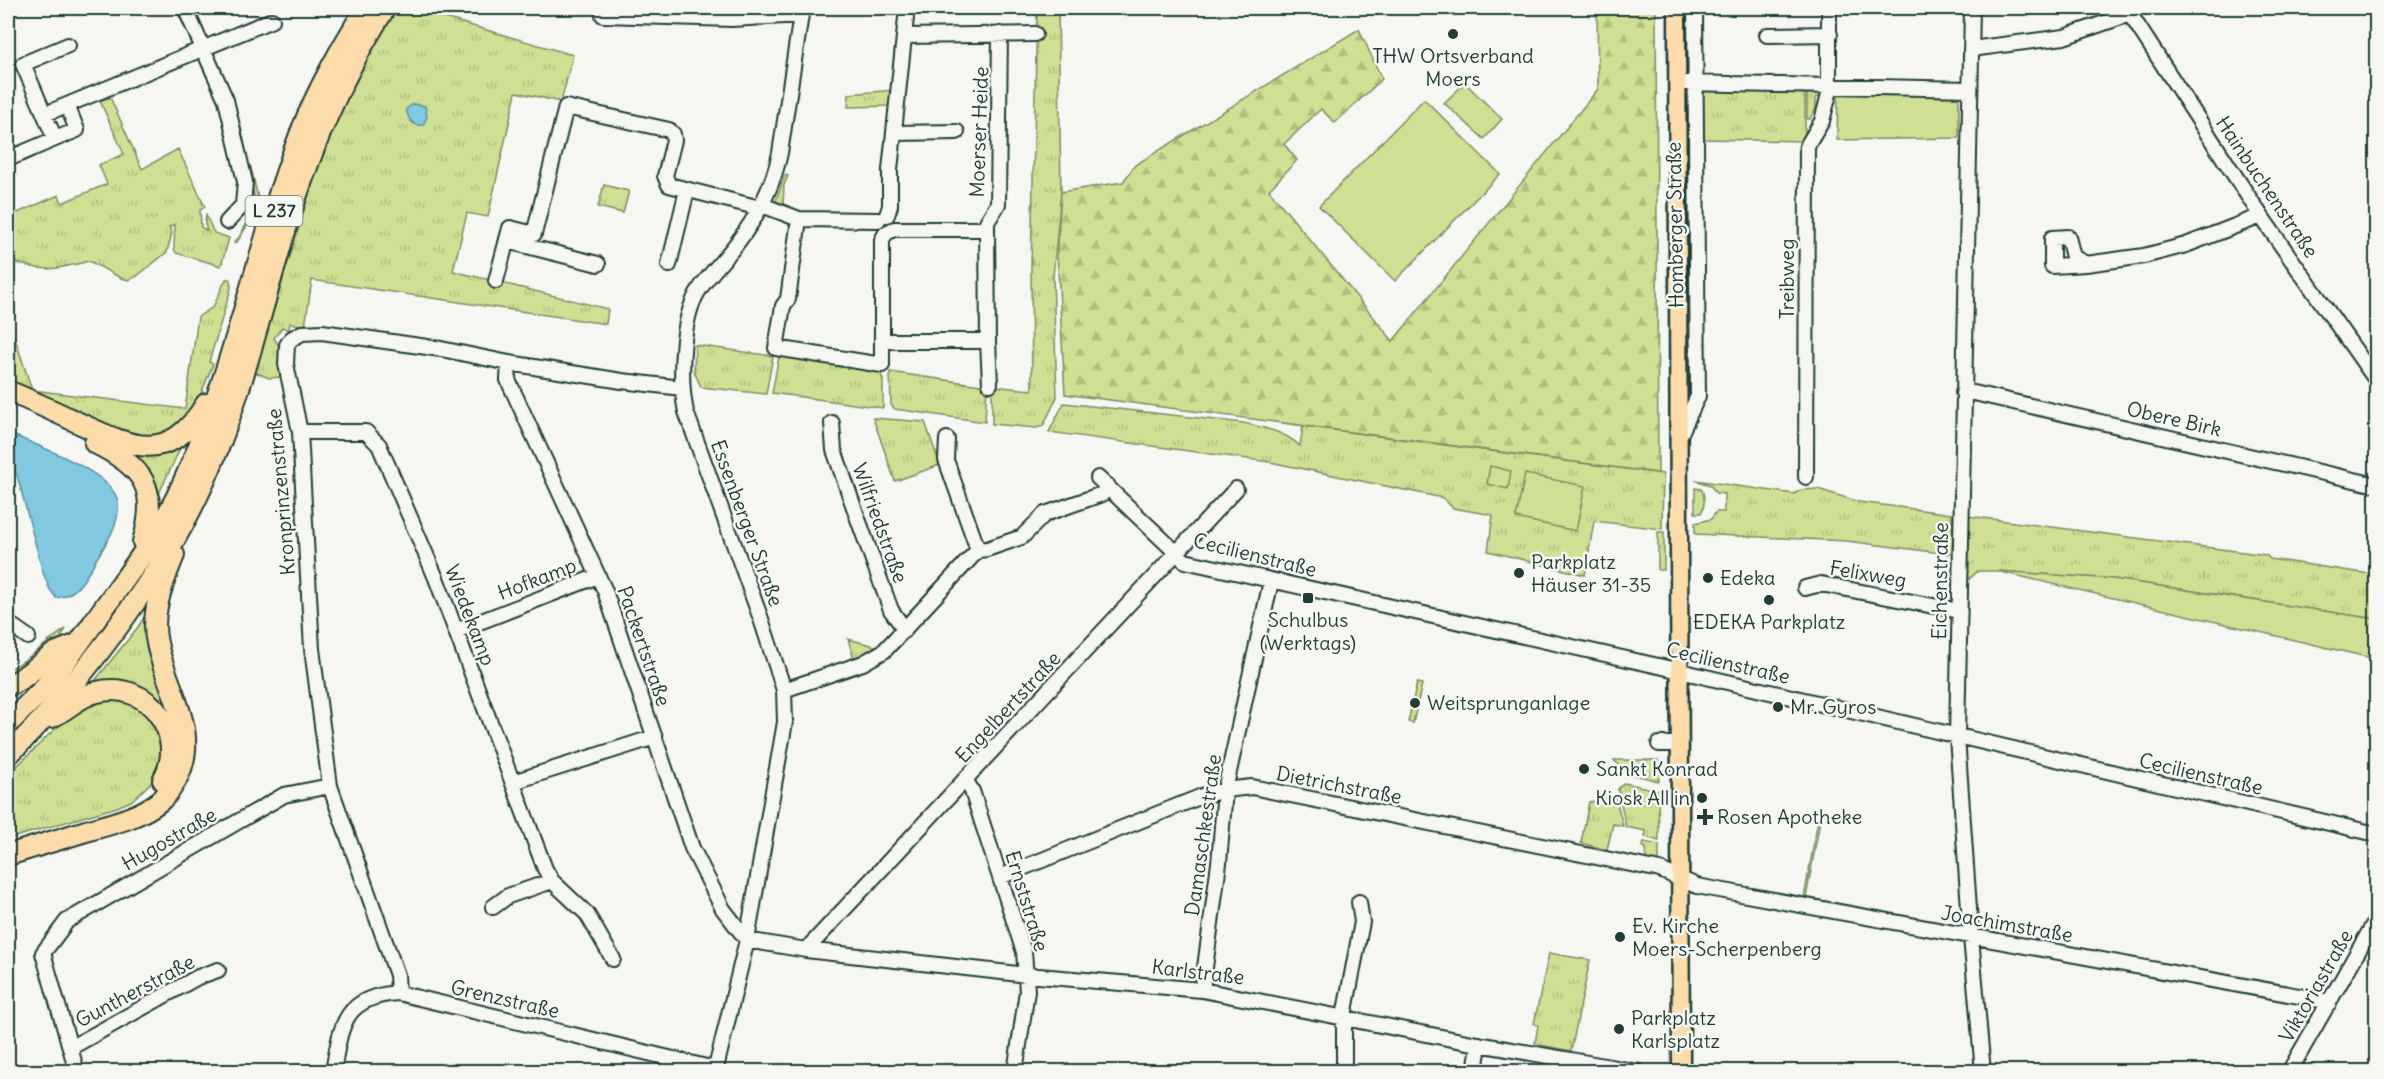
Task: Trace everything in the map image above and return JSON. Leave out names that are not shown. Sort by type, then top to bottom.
[{"type":"highway","name":"L 237","points":[[8,724],[44,688],[78,645],[155,536],[177,495],[203,434],[223,376],[269,227],[303,129],[340,51],[366,8]]},
{"type":"highway","name":"L 237","points":[[8,755],[39,724],[106,643],[141,593],[202,487],[230,418],[308,164],[341,84],[385,8]]},
{"type":"highway","points":[[8,391],[114,439],[127,444],[147,446],[169,442],[192,426],[223,376]]},
{"type":"highway","points":[[8,399],[111,450],[138,472],[151,501],[150,519],[137,562]]},
{"type":"highway","points":[[8,855],[127,818],[162,800],[171,789],[186,755],[186,735],[179,707],[156,643],[155,618],[166,575],[186,533],[188,514]]},
{"type":"highway","points":[[8,686],[21,679],[55,652],[78,645]]},
{"type":"highway","points":[[8,846],[126,812],[156,792],[167,773],[171,748],[166,724],[157,710],[129,692],[98,691],[82,697],[39,724]]},
{"type":"main road","name":"Homberger Straße","points":[[1677,8],[1681,1071]]},
{"type":"street","points":[[185,8],[226,100],[245,182],[243,205],[227,222]]},
{"type":"street","points":[[883,218],[907,8]]},
{"type":"street","name":"Homberger Straße","points":[[1678,438],[1698,396],[1695,8]]},
{"type":"street","name":"Treibweg","points":[[1806,477],[1807,146],[1822,121],[1830,86],[1830,8]]},
{"type":"street","name":"Eichenstraße","points":[[1972,8],[1957,737],[1983,1071]]},
{"type":"street","points":[[603,15],[653,12],[732,19],[801,11]]},
{"type":"street","name":"Essenberger Straße","points":[[715,1070],[747,940],[785,722],[784,690],[761,619],[686,412],[682,388],[686,333],[695,298],[738,242],[761,206],[775,176],[801,11]]},
{"type":"street","name":"Hainbuchenstraße","points":[[1971,49],[2064,37],[2133,11],[2261,216],[2376,380]]},
{"type":"street","points":[[45,114],[272,20]]},
{"type":"street","name":"Moerser Heide","points":[[987,229],[987,222],[998,204],[1000,34]]},
{"type":"street","points":[[905,36],[1035,34]]},
{"type":"street","points":[[1767,35],[1830,34]]},
{"type":"street","points":[[55,139],[23,64],[68,45]]},
{"type":"street","points":[[1677,83],[1970,89]]},
{"type":"street","points":[[8,159],[77,130],[67,105]]},
{"type":"street","points":[[532,240],[566,107],[669,130],[674,140],[666,182],[669,185],[761,206],[799,219],[891,218],[890,231],[882,240],[882,365],[776,348],[783,306],[788,299],[799,219]]},
{"type":"street","name":"Moerser Heide","points":[[894,133],[957,132]]},
{"type":"street","points":[[669,265],[687,190]]},
{"type":"street","points":[[2086,264],[2111,262],[2166,251],[2261,216]]},
{"type":"street","points":[[890,231],[987,229],[990,384]]},
{"type":"street","points":[[496,281],[507,241],[532,240],[598,264]]},
{"type":"street","name":"Kronprinzenstraße","points":[[398,993],[397,975],[330,786],[312,649],[300,432],[285,352],[291,339],[302,333],[322,332],[441,349],[509,363],[682,388]]},
{"type":"street","points":[[883,341],[988,341]]},
{"type":"street","name":"Packertstraße","points":[[509,363],[508,380],[598,576],[692,848],[723,909],[747,940]]},
{"type":"street","name":"Obere Birk","points":[[1963,393],[1974,393],[2376,485]]},
{"type":"street","name":"Wilfriedstraße","points":[[832,423],[834,450],[873,562],[891,610],[905,630]]},
{"type":"street","name":"Wiedekamp","points":[[300,432],[366,432],[379,445],[456,631],[545,869],[552,881],[587,914],[613,959]]},
{"type":"street","points":[[947,439],[946,460],[978,550]]},
{"type":"street","points":[[784,690],[863,663],[884,651],[978,550],[1022,537],[1045,514],[1102,494],[1103,482],[1177,554]]},
{"type":"street","name":"Engelbertstraße","points":[[806,950],[1236,489]]},
{"type":"street","name":"Cecilienstraße","points":[[1177,554],[1185,561],[1679,671],[2376,834]]},
{"type":"street","name":"Hofkamp","points":[[456,631],[598,576]]},
{"type":"street","name":"Damaschkestraße","points":[[1202,990],[1219,863],[1225,790],[1271,581]]},
{"type":"street","name":"Felixweg","points":[[1805,588],[1821,584],[1959,611]]},
{"type":"street","points":[[8,624],[28,637]]},
{"type":"street","points":[[513,782],[655,737]]},
{"type":"street","points":[[1659,744],[1680,744]]},
{"type":"street","name":"Ernststraße","points":[[966,781],[972,791],[1024,952],[1027,991],[1015,1071]]},
{"type":"street","name":"Hugostraße","points":[[70,1047],[43,953],[67,921],[276,799],[284,795],[330,786]]},
{"type":"street","name":"Dietrichstraße","points":[[1000,877],[1202,796],[1225,790],[1252,787],[1660,870],[1680,878]]},
{"type":"street","name":"Joachimstraße","points":[[1680,878],[1697,886],[2321,1000],[2329,1004]]},
{"type":"street","points":[[493,907],[508,896],[552,881]]},
{"type":"street","points":[[1344,1071],[1344,1016],[1362,922],[1359,902]]},
{"type":"street","name":"Viktoriastraße","points":[[2289,1071],[2372,936],[2376,920]]},
{"type":"street","name":"Karlstraße","points":[[747,940],[806,950],[1026,975],[1202,990],[1479,1044],[1639,1071]]},
{"type":"street","name":"Guntherstraße","points":[[70,1047],[198,978],[218,970]]},
{"type":"street","name":"Grenzstraße","points":[[333,1071],[340,1029],[345,1017],[366,999],[398,993],[715,1070]]},
{"type":"street","points":[[1475,1071],[1479,1044]]},
{"type":"street","points":[[70,1047],[77,1071]]},
{"type":"green space","points":[[394,8],[410,8],[573,55],[561,102],[516,92],[488,217],[467,213],[453,271],[608,309],[606,324],[312,280],[305,326],[290,323],[289,330],[282,327],[274,338],[279,346],[281,377],[269,378],[255,372],[316,170],[367,53]]},
{"type":"green space","points":[[1037,8],[1058,8],[1061,192],[1053,277],[1057,397],[1043,426],[1036,428],[992,424],[992,386],[1032,390],[1031,269]]},
{"type":"green space","points":[[1597,8],[1656,8],[1658,473],[1065,394],[1057,252],[1061,192],[1123,182],[1135,165],[1359,29],[1382,79],[1335,123],[1321,109],[1284,144],[1297,160],[1269,190],[1393,341],[1598,89]]},
{"type":"green space","points":[[1465,83],[1502,119],[1484,139],[1444,103]]},
{"type":"green space","points":[[1702,89],[1801,90],[1805,94],[1805,141],[1702,139]]},
{"type":"green space","points":[[894,90],[892,106],[848,107],[849,94]]},
{"type":"green space","points":[[1807,90],[1822,92],[1825,97],[1816,97],[1816,108],[1810,119],[1807,119]]},
{"type":"green space","points":[[1838,93],[1959,94],[1959,138],[1837,140]]},
{"type":"green space","points":[[110,97],[142,169],[178,149],[205,207],[200,210],[201,227],[207,231],[206,215],[214,233],[229,238],[221,266],[176,253],[174,248],[175,224],[169,227],[172,233],[167,252],[129,280],[89,261],[48,269],[8,260],[8,217],[59,195],[62,203],[107,184],[99,165],[124,154],[100,101]]},
{"type":"green space","points":[[1424,99],[1500,174],[1395,281],[1319,206]]},
{"type":"green space","points":[[251,168],[259,202],[253,216],[237,242],[234,243],[256,205],[249,173]]},
{"type":"green space","points":[[785,175],[788,176],[784,185],[783,207],[775,203]]},
{"type":"green space","points":[[604,185],[629,191],[623,213],[598,207]]},
{"type":"green space","points":[[1692,198],[1693,392],[1688,402],[1687,209]]},
{"type":"green space","points":[[226,279],[230,279],[231,288],[209,362],[213,364],[189,417],[177,429],[160,436],[135,438],[8,383],[8,317],[32,390],[185,409],[198,317],[213,307]]},
{"type":"green space","points":[[695,345],[773,356],[766,394],[701,387],[694,371]]},
{"type":"green space","points":[[779,356],[880,371],[883,380],[883,408],[772,393]]},
{"type":"green space","points":[[890,372],[987,386],[985,422],[895,409],[891,405]]},
{"type":"green space","points":[[1064,403],[1243,423],[1280,433],[1300,446],[1303,426],[1663,474],[1662,529],[1594,521],[1585,575],[1488,551],[1493,515],[1453,508],[1443,498],[1270,462],[1049,432]]},
{"type":"green space","points":[[873,418],[925,422],[940,465],[895,481]]},
{"type":"green space","points":[[184,440],[156,500],[130,455],[131,452]]},
{"type":"green space","points":[[1490,466],[1511,471],[1508,489],[1487,484]]},
{"type":"green space","points":[[1525,474],[1585,486],[1576,531],[1516,518]]},
{"type":"green space","points":[[1695,480],[1794,494],[1801,490],[1818,489],[1859,502],[1952,514],[1953,550],[1949,554],[1847,541],[1695,534],[1695,523],[1711,519],[1716,512],[1724,512],[1724,494],[1716,493],[1710,485]]},
{"type":"green space","points":[[1695,488],[1701,489],[1703,494],[1704,504],[1701,513],[1695,513]]},
{"type":"green space","points":[[1968,516],[2266,555],[2270,559],[2376,575],[2376,619],[2114,579],[1978,571],[1968,580]]},
{"type":"green space","points":[[1658,532],[1664,532],[1664,570],[1658,570]]},
{"type":"green space","points":[[1997,571],[2114,579],[2376,619],[2376,659]]},
{"type":"green space","points":[[152,604],[176,709],[164,787],[168,716],[90,687],[138,627]]},
{"type":"green space","points":[[66,629],[61,636],[64,639],[8,678],[8,670],[24,661]]},
{"type":"green space","points":[[848,639],[875,646],[877,646],[854,659]]},
{"type":"green space","name":"Weitsprunganlage","points":[[1417,683],[1422,684],[1413,723],[1408,722]]},
{"type":"green space","points":[[124,697],[153,717],[164,752],[156,778],[131,801],[117,807],[8,839],[8,775],[71,713],[90,702]]},
{"type":"green space","points":[[1614,760],[1658,760],[1659,781],[1627,773]]},
{"type":"green space","points":[[1624,783],[1658,790],[1659,841],[1645,837],[1646,831],[1626,827],[1618,789]]},
{"type":"green space","points":[[1615,795],[1623,826],[1613,824],[1607,850],[1581,843],[1589,802]]},
{"type":"green space","points":[[1819,814],[1821,815],[1806,898],[1804,898]]},
{"type":"green space","points":[[1644,842],[1659,845],[1659,863],[1646,860]]},
{"type":"green space","points":[[1549,953],[1590,960],[1571,1051],[1535,1044],[1538,1025],[1534,1024]]},
{"type":"water","points":[[413,104],[425,106],[427,117],[423,125],[413,123],[409,118],[406,109]]},
{"type":"water","points":[[8,433],[88,470],[113,492],[118,503],[115,525],[105,545],[81,584],[64,596],[56,598],[43,572],[17,475],[8,462]]},
{"type":"place","name":"THW Ortsverband Moers","points":[[1453,34]]},
{"type":"place","name":"Parkplatz Häuser 31-35","points":[[1519,573]]},
{"type":"place","name":"Edeka","points":[[1708,578]]},
{"type":"place","name":"Schulbus (Werktags)","points":[[1308,598]]},
{"type":"place","name":"EDEKA Parkplatz","points":[[1769,600]]},
{"type":"place","name":"Weitsprunganlage","points":[[1415,703]]},
{"type":"place","name":"Mr. Gyros","points":[[1778,707]]},
{"type":"place","name":"Sankt Konrad","points":[[1584,769]]},
{"type":"place","name":"Kiosk All in","points":[[1702,798]]},
{"type":"place","name":"Rosen Apotheke","points":[[1705,817]]},
{"type":"place","name":"Ev. Kirche Moers-Scherpenberg","points":[[1620,937]]},
{"type":"place","name":"Parkplatz Karlsplatz","points":[[1619,1029]]}]
